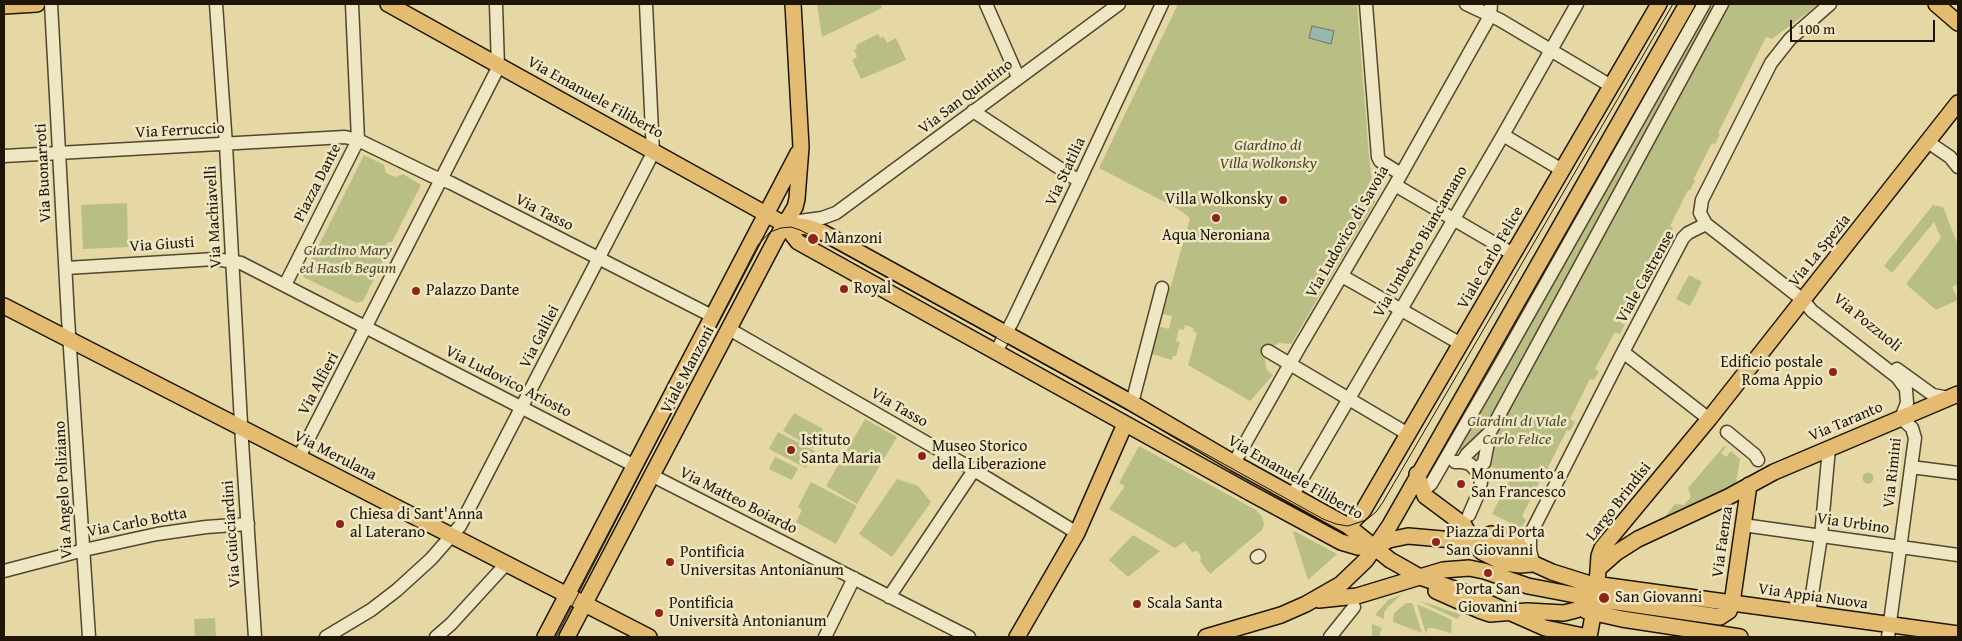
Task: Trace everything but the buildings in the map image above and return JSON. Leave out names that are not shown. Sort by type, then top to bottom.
[{"type":"main road","points":[[4,6],[37,4]]},
{"type":"main road","name":"Via Emanuele Filiberto","points":[[388,4],[765,213],[784,224],[798,242],[1125,424],[1341,542],[1358,547],[1374,548]]},
{"type":"main road","name":"Viale Manzoni","points":[[568,637],[784,224],[794,212],[797,199],[801,147],[793,4]]},
{"type":"main road","name":"Viale Carlo Felice","points":[[1348,526],[1363,511],[1659,4]]},
{"type":"main road","points":[[1206,637],[1281,615],[1314,600],[1350,576],[1363,564],[1390,524],[1687,4]]},
{"type":"main road","points":[[1936,4],[1958,23]]},
{"type":"main road","name":"Via La Spezia","points":[[1709,419],[1958,103]]},
{"type":"main road","name":"Viale Manzoni","points":[[545,637],[801,147]]},
{"type":"main road","name":"Via Emanuele Filiberto","points":[[784,224],[807,227],[822,232],[1132,403],[1234,463],[1348,526],[1374,548]]},
{"type":"main road","name":"Via Merulana","points":[[4,306],[649,637]]},
{"type":"main road","name":"Via Taranto","points":[[1749,486],[1829,448],[1953,396]]},
{"type":"main road","name":"Largo Brindisi","points":[[1598,568],[1599,556],[1606,543],[1709,419]]},
{"type":"main road","points":[[1017,637],[1077,533],[1125,424]]},
{"type":"main road","points":[[1417,474],[1425,496],[1464,525],[1473,541],[1485,554],[1501,562],[1516,565],[1534,564]]},
{"type":"main road","name":"Largo Brindisi","points":[[1598,568],[1616,553],[1638,539],[1749,486]]},
{"type":"main road","name":"Via Faenza","points":[[1732,603],[1749,486]]},
{"type":"main road","points":[[1473,541],[1491,534],[1507,536],[1517,543],[1534,564]]},
{"type":"main road","points":[[1374,548],[1389,540],[1405,536],[1488,543],[1597,592]]},
{"type":"main road","points":[[1374,548],[1420,578],[1436,591],[1481,612],[1490,614],[1535,611],[1564,614],[1587,611],[1622,619],[1733,637]]},
{"type":"main road","points":[[1314,600],[1357,596],[1448,569],[1469,568],[1489,572],[1523,585],[1597,592]]},
{"type":"main road","points":[[1420,578],[1477,597],[1508,612],[1538,631],[1588,637],[1587,611],[1597,592],[1598,568]]},
{"type":"main road","name":"Via Appia Nuova","points":[[1597,592],[1732,603],[1809,614],[1889,631],[1958,634]]},
{"type":"street","name":"Via Buonarroti","points":[[51,4],[71,341]]},
{"type":"street","name":"Via Machiavelli","points":[[216,4],[226,145],[241,428]]},
{"type":"street","points":[[352,4],[358,140]]},
{"type":"street","points":[[284,285],[366,327],[499,65],[496,4]]},
{"type":"street","points":[[646,4],[654,151]]},
{"type":"street","points":[[986,4],[1018,77]]},
{"type":"street","name":"Via San Quintino","points":[[822,232],[832,216],[1119,4]]},
{"type":"street","name":"Via Statilia","points":[[996,352],[1080,181],[1162,4]]},
{"type":"street","points":[[1366,4],[1378,157],[1380,161],[1398,180],[1454,219],[1513,254]]},
{"type":"street","points":[[1466,4],[1490,10],[1500,20],[1611,86]]},
{"type":"street","name":"Via Umberto Biancamano","points":[[1292,496],[1503,135],[1577,4]]},
{"type":"street","points":[[1425,489],[1431,484],[1704,4]]},
{"type":"street","points":[[1442,462],[1446,464],[1465,458],[1490,432],[1722,4]]},
{"type":"street","points":[[1804,300],[1706,224],[1700,213],[1702,200],[1763,78],[1786,43],[1830,4]]},
{"type":"street","name":"Via Ludovico di Savoia","points":[[1234,463],[1289,365],[1398,180],[1490,10]]},
{"type":"street","points":[[973,112],[1080,181]]},
{"type":"street","points":[[1503,135],[1562,170]]},
{"type":"street","name":"Via Ferruccio","points":[[4,156],[345,137],[358,140]]},
{"type":"street","name":"Piazza Dante","points":[[284,285],[358,140],[442,180]]},
{"type":"street","points":[[1928,142],[1950,157],[1958,167]]},
{"type":"street","name":"Via Galilei","points":[[326,637],[384,601],[422,568],[451,537],[467,515],[654,151]]},
{"type":"street","name":"Via Tasso","points":[[442,180],[712,316]]},
{"type":"street","name":"Via San Quintino","points":[[784,224],[832,216]]},
{"type":"street","name":"Viale Castrense","points":[[1534,564],[1530,551],[1530,535],[1683,238],[1690,231],[1706,224]]},
{"type":"street","name":"Via Giusti","points":[[66,268],[207,259],[232,260],[284,285]]},
{"type":"street","points":[[1342,276],[1461,344]]},
{"type":"street","points":[[1132,403],[1162,288]]},
{"type":"street","name":"Via Pozzuoli","points":[[1804,300],[1817,304],[1922,389],[1936,396],[1953,396]]},
{"type":"street","name":"Via Pozzuoli","points":[[1804,300],[1812,311],[1899,379],[1908,395],[1907,406],[1901,418]]},
{"type":"street","name":"Via Ludovico Ariosto","points":[[366,327],[635,466]]},
{"type":"street","name":"Via Alfieri","points":[[299,457],[366,327]]},
{"type":"street","name":"Via Tasso","points":[[729,329],[974,470],[1077,533]]},
{"type":"street","name":"Via Angelo Poliziano","points":[[71,341],[90,637]]},
{"type":"street","points":[[1268,351],[1408,434]]},
{"type":"street","points":[[1623,352],[1709,419]]},
{"type":"street","name":"Via Rimini","points":[[1889,631],[1914,434],[1910,426],[1901,418]]},
{"type":"street","name":"Via Guicciardini","points":[[241,428],[255,637]]},
{"type":"street","points":[[1476,469],[1484,462],[1490,432]]},
{"type":"street","points":[[1727,432],[1758,460]]},
{"type":"street","points":[[1809,614],[1821,536],[1829,448]]},
{"type":"street","points":[[1465,458],[1476,469],[1481,482],[1479,492],[1469,515]]},
{"type":"street","points":[[1911,467],[1958,473]]},
{"type":"street","points":[[889,596],[974,470]]},
{"type":"street","name":"Via Matteo Boiardo","points":[[653,476],[969,637]]},
{"type":"street","name":"Via Carlo Botta","points":[[4,571],[84,550],[157,534],[206,527],[248,524]]},
{"type":"street","name":"Via Urbino","points":[[1743,525],[1958,555]]},
{"type":"street","points":[[436,637],[451,624],[506,564]]},
{"type":"street","points":[[825,637],[854,578]]},
{"type":"street","points":[[1330,637],[1354,607]]},
{"type":"green space","points":[[817,4],[880,4],[882,8],[822,37]]},
{"type":"green space","name":"Giardino di Villa Wolkonsky","points":[[1178,4],[1357,4],[1369,157],[1375,202],[1291,344],[1279,343],[1270,348],[1265,357],[1265,362],[1267,370],[1273,375],[1250,401],[1188,365],[1197,333],[1193,331],[1194,328],[1185,325],[1184,330],[1179,329],[1176,341],[1180,342],[1176,356],[1173,356],[1172,360],[1152,354],[1160,327],[1169,329],[1172,316],[1163,314],[1190,218],[1180,210],[1099,168]]},
{"type":"green space","name":"Giardini di Viale Carlo Felice","points":[[1713,4],[1819,4],[1772,39],[1766,37],[1718,133],[1720,134],[1715,144],[1712,143],[1693,180],[1695,181],[1690,190],[1688,190],[1670,226],[1673,228],[1669,238],[1665,236],[1645,275],[1650,277],[1645,287],[1640,285],[1620,322],[1625,325],[1620,334],[1615,332],[1595,369],[1599,372],[1594,380],[1590,379],[1570,419],[1575,422],[1570,431],[1567,430],[1548,467],[1551,469],[1546,479],[1542,477],[1522,516],[1526,520],[1521,528],[1492,514],[1511,477],[1457,448]]},
{"type":"green space","points":[[878,34],[880,38],[884,37],[887,43],[896,38],[906,60],[861,79],[852,60],[857,57],[854,50],[857,49],[856,45]]},
{"type":"green space","name":"Giardino Mary ed Hasib Begum","points":[[364,155],[384,165],[386,173],[395,177],[403,174],[421,185],[392,242],[388,242],[386,246],[389,249],[363,301],[357,303],[303,277]]},
{"type":"green space","points":[[127,203],[128,247],[83,249],[81,205]]},
{"type":"green space","points":[[1933,205],[1943,207],[1958,245],[1958,284],[1952,287],[1958,300],[1936,310],[1906,284],[1941,238],[1934,222],[1892,273],[1884,266]]},
{"type":"green space","points":[[1689,275],[1702,282],[1690,306],[1676,299]]},
{"type":"green space","points":[[794,413],[823,429],[813,448],[783,431]]},
{"type":"green space","points":[[865,419],[897,437],[857,504],[826,486]]},
{"type":"green space","points":[[778,432],[815,451],[806,468],[769,449]]},
{"type":"green space","points":[[1139,446],[1256,510],[1262,517],[1264,524],[1262,530],[1210,574],[1200,561],[1199,553],[1196,551],[1192,552],[1184,542],[1175,548],[1109,509],[1125,486],[1119,483]]},
{"type":"green space","points":[[1724,446],[1726,447],[1721,453],[1726,457],[1731,451],[1740,459],[1736,483],[1661,522],[1675,504],[1684,505],[1691,497],[1688,488]]},
{"type":"green space","points":[[775,457],[798,468],[792,480],[769,469]]},
{"type":"green space","points":[[1868,472],[1874,478],[1868,484],[1862,478]]},
{"type":"green space","points":[[897,479],[918,486],[931,502],[892,557],[859,534]]},
{"type":"green space","points":[[811,482],[857,506],[836,544],[796,522],[802,510],[798,507]]},
{"type":"green space","points":[[1293,532],[1337,554],[1308,580]]},
{"type":"green space","points":[[1133,535],[1160,551],[1128,577],[1109,560]]},
{"type":"green space","points":[[1402,594],[1388,607],[1384,613],[1384,619],[1375,615],[1388,600]]},
{"type":"green space","points":[[1419,601],[1433,605],[1461,615],[1457,619]]},
{"type":"green space","points":[[1406,603],[1412,603],[1422,633],[1393,622],[1394,613]]},
{"type":"green space","points":[[1417,604],[1452,620],[1451,633],[1428,628],[1426,634]]},
{"type":"green space","points":[[215,618],[216,637],[195,637],[194,619]]},
{"type":"green space","points":[[1372,624],[1382,628],[1379,635],[1383,637],[1372,637]]},
{"type":"shaded area","points":[[1312,26],[1334,31],[1331,44],[1309,38]]},
{"type":"tram line","points":[[556,637],[758,245],[770,232],[781,228],[791,227],[800,230],[831,246],[1323,519],[1348,526],[1366,520],[1376,512],[1383,502],[1673,4]]},
{"type":"place","name":"Villa Wolkonsky","points":[[1283,200]]},
{"type":"place","name":"Aqua Neroniana","points":[[1216,218]]},
{"type":"place","name":"Manzoni","points":[[813,239]]},
{"type":"place","name":"Royal","points":[[844,289]]},
{"type":"place","name":"Palazzo Dante","points":[[416,291]]},
{"type":"place","name":"Edificio postale Roma Appio","points":[[1833,372]]},
{"type":"place","name":"Istituto Santa Maria","points":[[791,450]]},
{"type":"place","name":"Museo Storico della Liberazione","points":[[922,456]]},
{"type":"place","name":"Monumento a San Francesco","points":[[1461,484]]},
{"type":"place","name":"Chiesa di Sant'Anna al Laterano","points":[[340,524]]},
{"type":"place","name":"Piazza di Porta San Giovanni","points":[[1436,542]]},
{"type":"place","name":"Pontificia Universitas Antonianum","points":[[670,562]]},
{"type":"place","name":"Porta San Giovanni","points":[[1488,573]]},
{"type":"place","name":"San Giovanni","points":[[1604,598]]},
{"type":"place","name":"Scala Santa","points":[[1137,604]]},
{"type":"place","name":"Pontificia Università Antonianum","points":[[659,613]]}]
